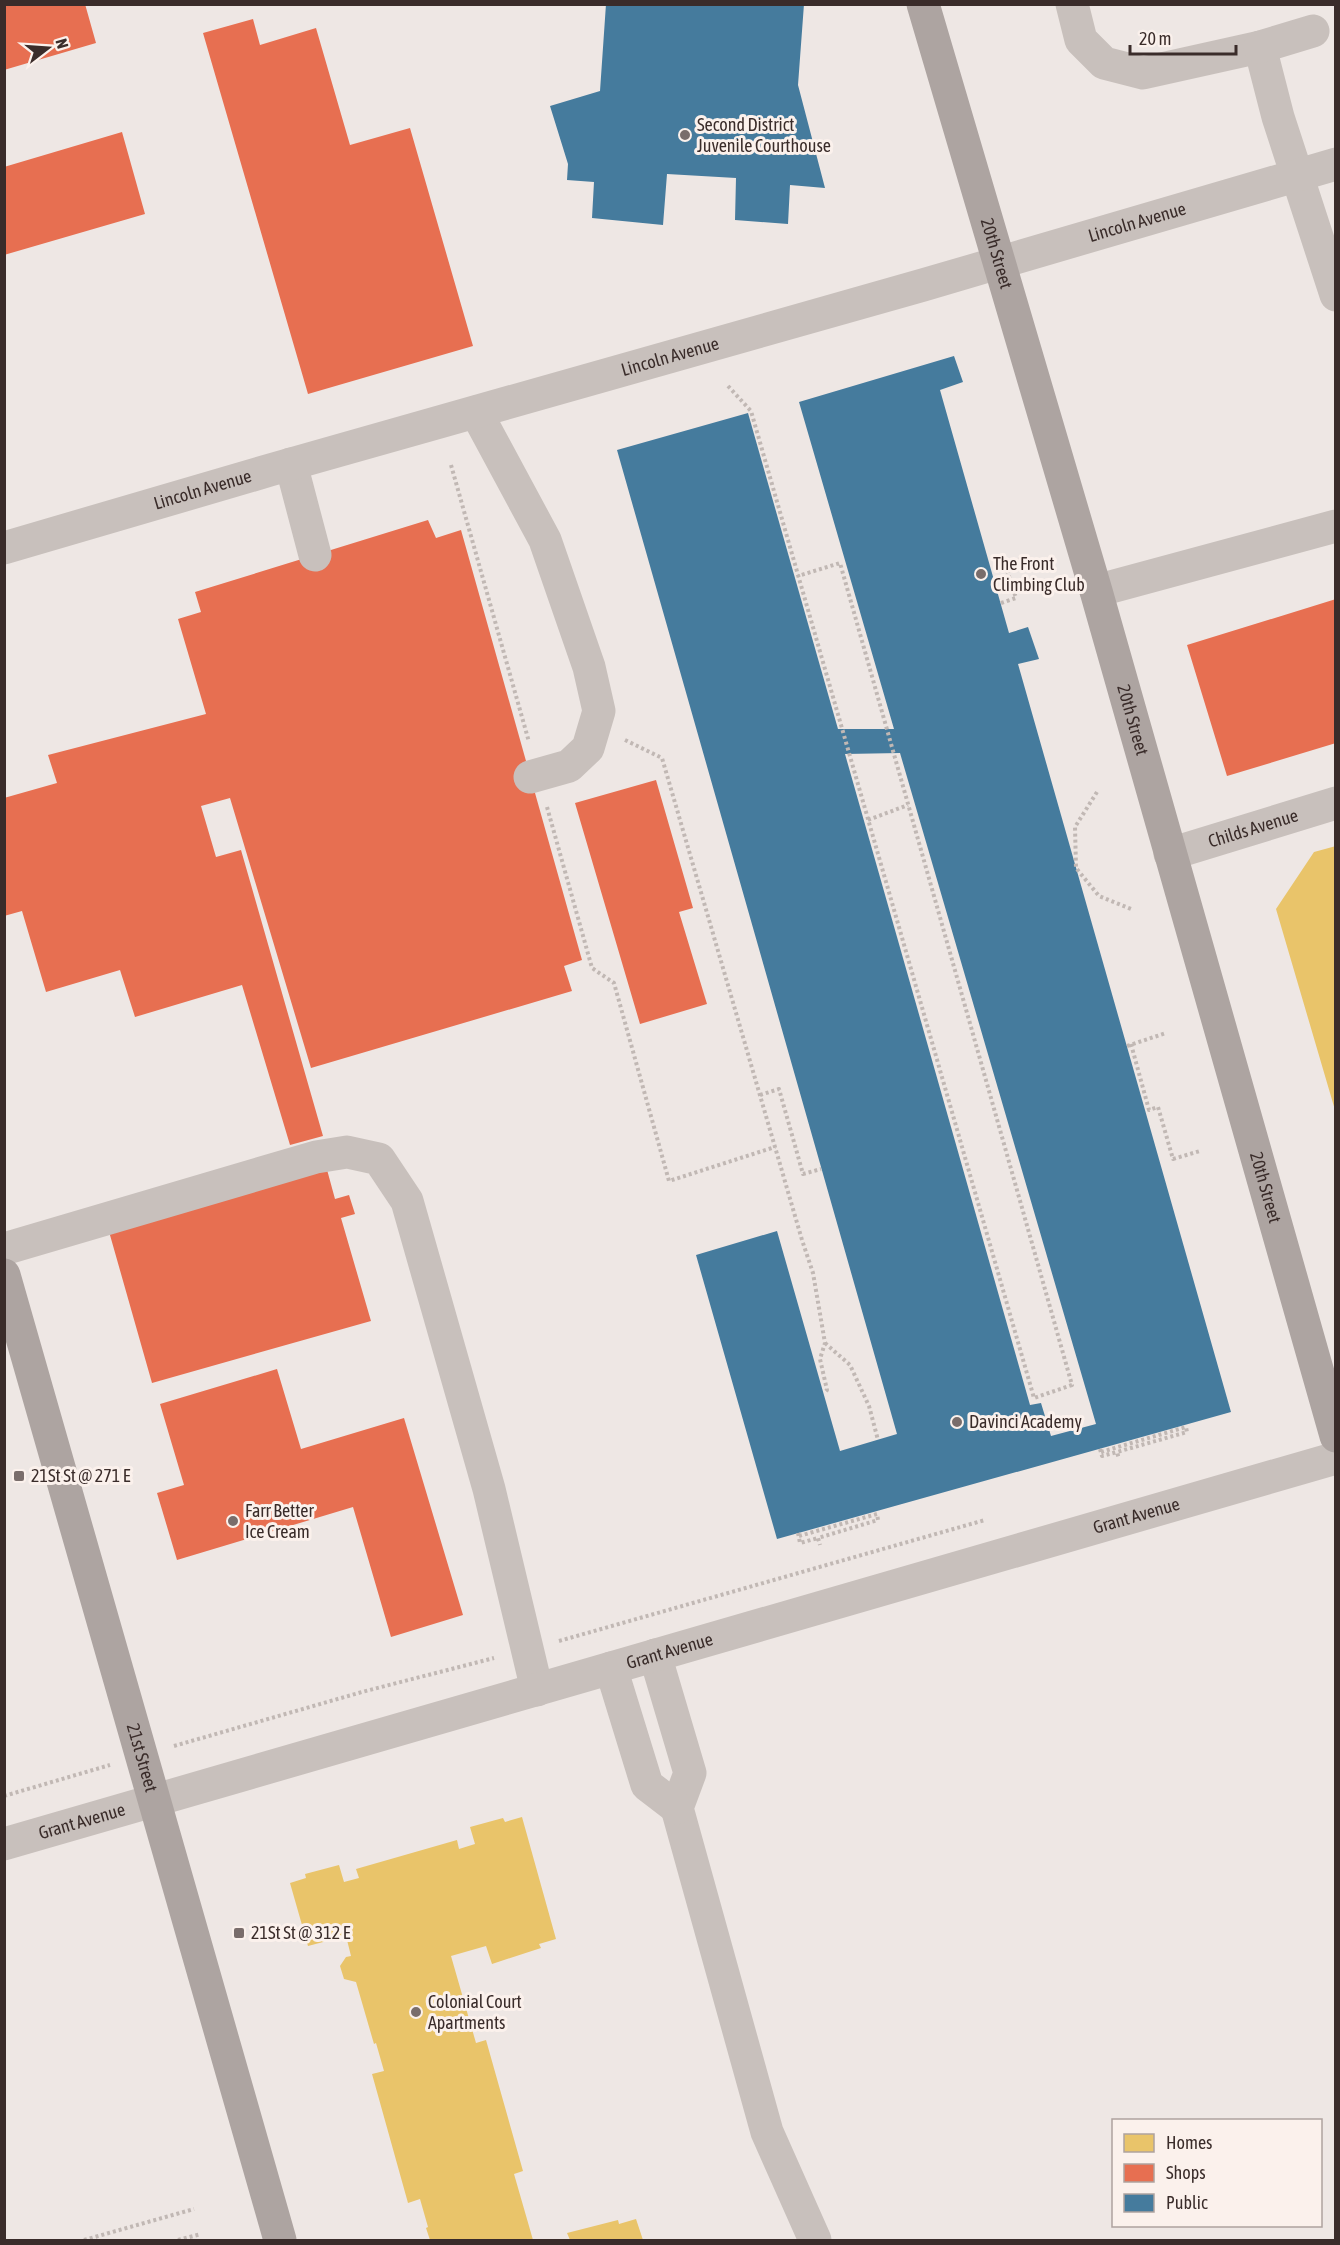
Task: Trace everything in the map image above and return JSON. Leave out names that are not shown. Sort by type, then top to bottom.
[{"type":"main road","name":"20th Street","points":[[923,4],[1096,591],[1335,1436]]},
{"type":"main road","name":"21st Street","points":[[4,1275],[280,2241]]},
{"type":"street","points":[[1072,4],[1081,40],[1104,63],[1143,73],[1260,47],[1313,31]]},
{"type":"street","points":[[1260,47],[1278,117],[1335,295]]},
{"type":"street","name":"Lincoln Avenue","points":[[4,548],[1335,164]]},
{"type":"street","points":[[476,412],[545,540],[589,667],[599,711],[588,748],[569,766],[534,776]]},
{"type":"street","points":[[291,464],[315,555]]},
{"type":"street","points":[[1096,591],[1335,526]]},
{"type":"street","name":"Childs Avenue","points":[[1170,854],[1335,803]]},
{"type":"street","points":[[4,1249],[316,1157],[347,1152],[379,1159],[407,1201],[489,1488],[537,1690]]},
{"type":"street","name":"Grant Avenue","points":[[4,1844],[1335,1458]]},
{"type":"street","points":[[655,1655],[690,1773],[677,1808],[767,2132],[815,2241]]},
{"type":"street","points":[[611,1668],[647,1785],[677,1808]]},
{"type":"path","points":[[728,386],[751,411],[798,576],[1034,1398],[1072,1385],[840,563],[798,576]]},
{"type":"path","points":[[451,465],[534,776],[592,968],[614,983],[669,1181],[775,1147]]},
{"type":"path","points":[[1001,603],[1016,598],[1005,564],[1030,556]]},
{"type":"path","points":[[595,726],[662,758],[813,1273],[825,1343],[820,1359],[827,1390],[824,1394]]},
{"type":"path","points":[[1097,792],[1075,828],[1076,868],[1099,896],[1131,909]]},
{"type":"path","points":[[868,820],[908,805]]},
{"type":"path","points":[[1166,1033],[1129,1045],[1149,1110],[1158,1107],[1173,1159],[1200,1151]]},
{"type":"path","points":[[760,1095],[779,1089],[803,1174],[821,1169]]},
{"type":"path","points":[[825,1343],[850,1365],[869,1406],[878,1440]]},
{"type":"path","points":[[1186,1427],[1187,1432],[1117,1452],[1102,1456],[1100,1450],[1186,1427]]},
{"type":"path","points":[[1117,1452],[1119,1460]]},
{"type":"path","points":[[877,1514],[878,1520],[818,1538],[800,1543],[798,1535],[877,1514]]},
{"type":"path","points":[[4,1796],[363,1692],[526,1649],[989,1519]]},
{"type":"path","points":[[818,1538],[820,1545]]},
{"type":"path","points":[[84,2241],[194,2209]]},
{"type":"path","points":[[178,2241],[201,2234]]},
{"type":"building: Homes","points":[[1336,846],[1335,1110],[1276,909],[1314,852]]},
{"type":"building: Homes","name":"Colonial Court Apartments","points":[[522,1817],[556,1939],[539,1944],[541,1948],[492,1964],[486,1946],[451,1956],[476,2043],[486,2040],[523,2171],[514,2174],[533,2240],[430,2240],[420,2199],[408,2203],[372,2074],[384,2071],[356,1982],[344,1979],[340,1966],[346,1957],[351,1956],[346,1936],[308,1946],[290,1883],[306,1878],[305,1874],[339,1865],[344,1882],[359,1878],[356,1869],[457,1840],[459,1849],[475,1844],[470,1827],[503,1818],[505,1822]]},
{"type":"building: Homes","points":[[636,2219],[643,2240],[570,2240],[567,2233],[618,2220],[619,2224]]},
{"type":"building: Shops","points":[[4,4],[85,4],[96,43],[4,70]]},
{"type":"building: Shops","points":[[253,19],[260,45],[316,28],[350,145],[410,128],[473,346],[308,394],[203,33]]},
{"type":"building: Shops","points":[[122,132],[145,214],[4,255],[4,167]]},
{"type":"building: Shops","points":[[428,520],[436,538],[461,530],[582,960],[564,966],[572,991],[311,1068],[230,798],[201,806],[216,857],[241,850],[323,1136],[290,1145],[242,985],[135,1017],[120,970],[46,992],[22,911],[4,916],[4,798],[57,783],[48,755],[206,714],[178,619],[201,612],[195,592]]},
{"type":"building: Shops","points":[[1336,599],[1336,743],[1227,776],[1187,645]]},
{"type":"building: Shops","points":[[656,780],[693,908],[679,912],[707,1004],[640,1024],[575,803]]},
{"type":"building: Shops","points":[[326,1166],[335,1199],[349,1195],[355,1214],[341,1218],[371,1321],[152,1383],[108,1228]]},
{"type":"building: Shops","points":[[277,1369],[301,1449],[404,1418],[463,1615],[391,1637],[353,1507],[177,1560],[157,1493],[184,1485],[160,1404]]},
{"type":"building: Public","name":"Second District Juvenile Courthouse","points":[[606,4],[804,4],[798,85],[825,188],[790,185],[788,224],[735,220],[736,178],[667,174],[663,225],[592,218],[594,182],[567,180],[568,164],[550,106],[600,91]]},
{"type":"building: Public","points":[[954,356],[963,382],[940,390],[1009,633],[1028,627],[1039,659],[1018,664],[1231,1412],[777,1539],[696,1255],[777,1231],[840,1451],[897,1434],[617,450],[748,413],[838,729],[894,729],[799,402]],"holes":[[[900,753],[1096,1424],[1051,1436],[1041,1403],[1030,1405],[845,754]]]},
{"type":"place","name":"Second District Juvenile Courthouse","points":[[685,135]]},
{"type":"place","name":"The Front Climbing Club","points":[[981,574]]},
{"type":"place","name":"Davinci Academy","points":[[957,1422]]},
{"type":"place","name":"21St St @ 271 E","points":[[19,1476]]},
{"type":"place","name":"Farr Better Ice Cream","points":[[233,1521]]},
{"type":"place","name":"21St St @ 312 E","points":[[239,1933]]},
{"type":"place","name":"Colonial Court Apartments","points":[[416,2012]]}]
